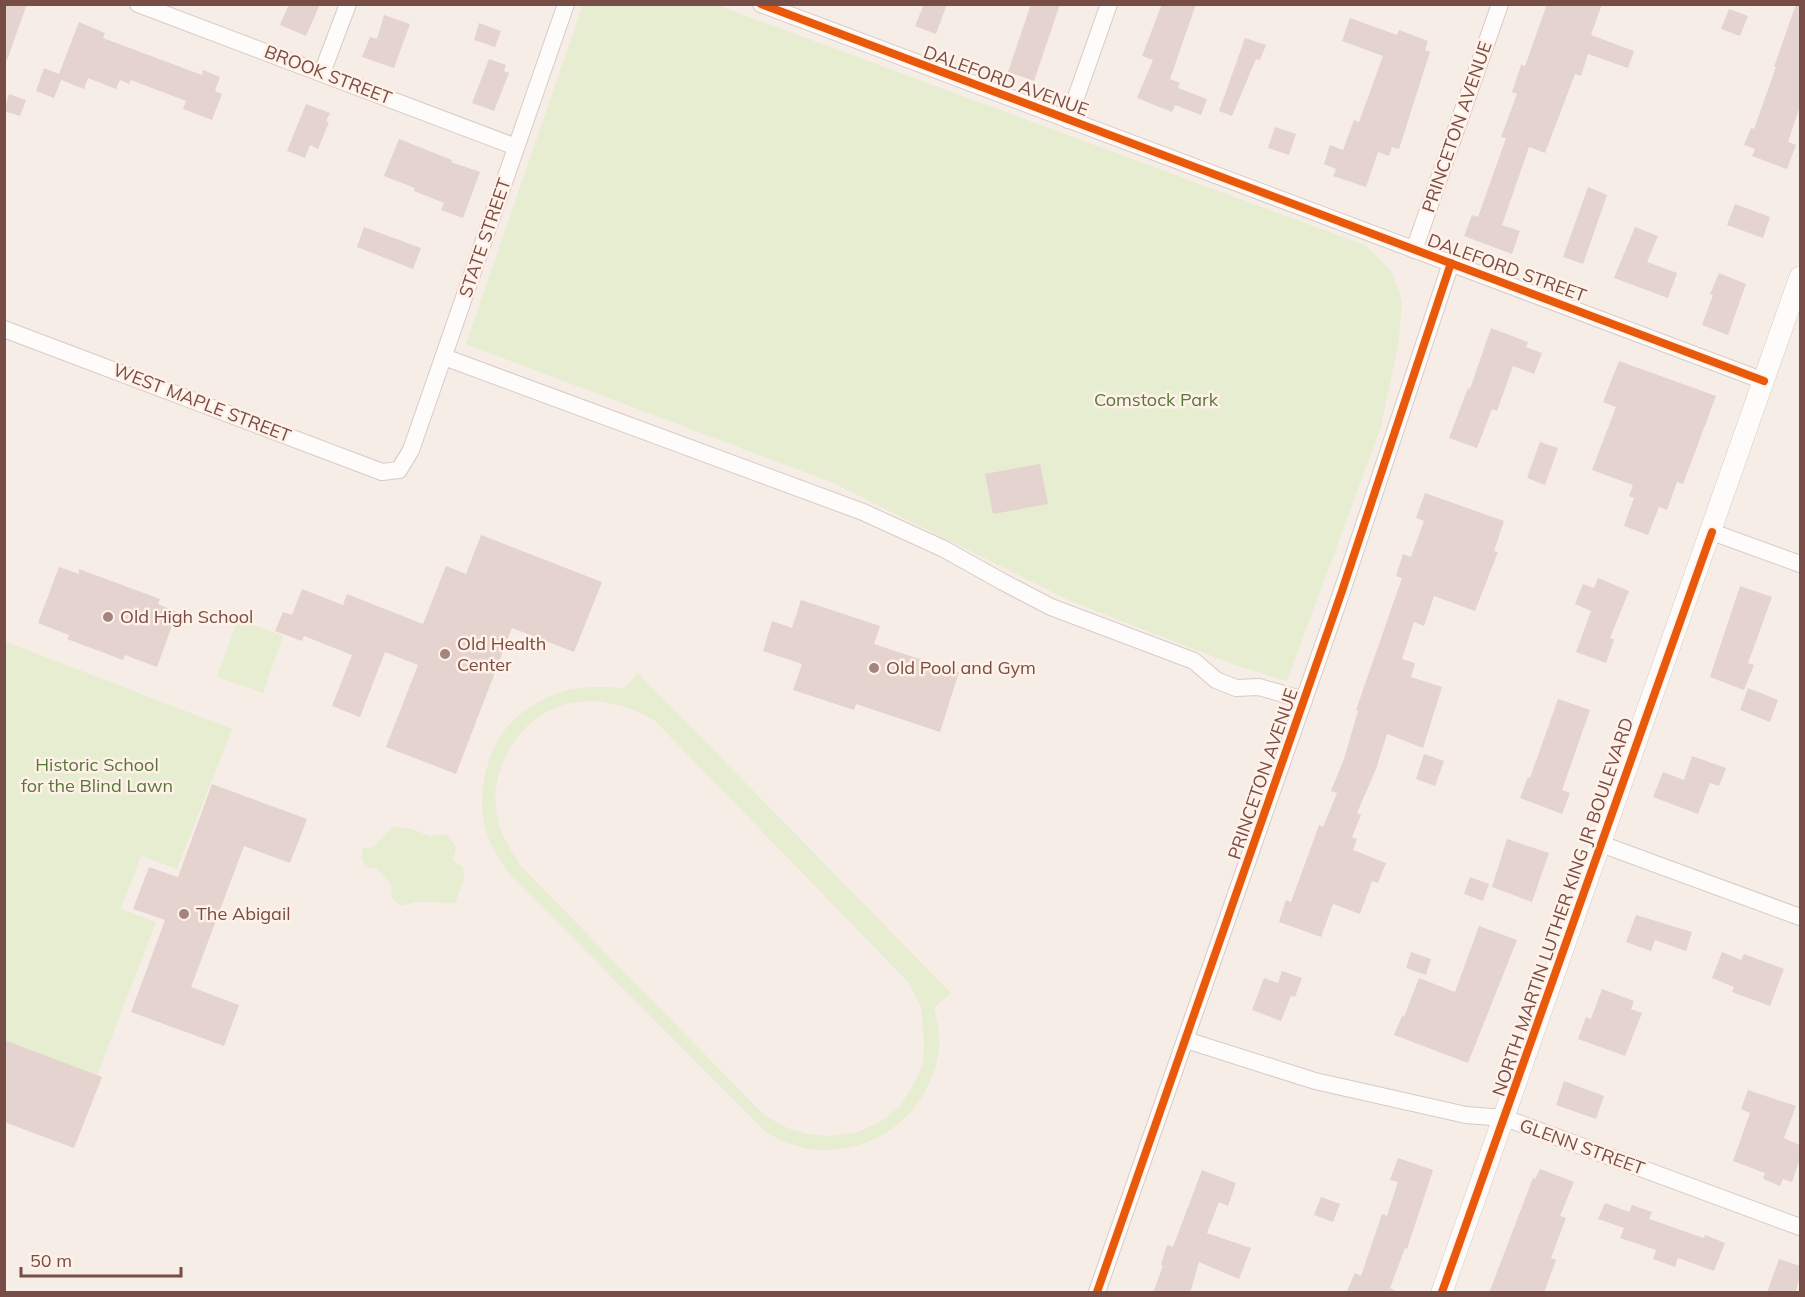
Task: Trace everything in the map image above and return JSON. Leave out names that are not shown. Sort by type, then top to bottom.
[{"type":"street","name":"BROOK STREET","points":[[138,4],[516,147]]},
{"type":"street","points":[[322,73],[348,4]]},
{"type":"street","name":"STATE STREET","points":[[399,470],[411,450],[566,4]]},
{"type":"street","name":"DALEFORD AVENUE","points":[[761,4],[1240,184]]},
{"type":"street","points":[[1068,120],[1109,4]]},
{"type":"street","name":"PRINCETON AVENUE","points":[[1414,250],[1500,4]]},
{"type":"street","name":"DALEFORD STREET","points":[[1240,184],[1764,381]]},
{"type":"street","name":"PRINCETON AVENUE","points":[[1097,1293],[1304,700],[1450,263]]},
{"type":"street","name":"NORTH MARTIN LUTHER KING JR BOULEVARD","points":[[1442,1293],[1800,277]]},
{"type":"street","name":"WEST MAPLE STREET","points":[[4,329],[382,472],[399,470]]},
{"type":"street","points":[[444,357],[863,512],[944,549],[1051,607],[1194,661],[1216,680],[1236,688],[1259,687],[1304,700]]},
{"type":"street","points":[[1712,531],[1800,564]]},
{"type":"street","points":[[1601,844],[1800,917]]},
{"type":"street","name":"GLENN STREET","points":[[1186,1040],[1315,1081],[1466,1114],[1505,1118],[1800,1227]]},
{"type":"green space","name":"Comstock Park","points":[[583,4],[717,5],[1367,246],[1393,274],[1402,301],[1399,340],[1381,427],[1287,681],[1235,665],[1070,601],[831,482],[466,344]]},
{"type":"green space","points":[[238,619],[283,636],[263,693],[217,677]]},
{"type":"green space","name":"Historic School for the Blind Lawn","points":[[4,641],[232,729],[177,869],[141,856],[121,909],[156,922],[94,1083],[5,1049]]},
{"type":"green space","points":[[638,673],[951,993],[934,1008],[939,1033],[939,1049],[934,1071],[925,1092],[898,1124],[880,1136],[860,1145],[816,1150],[785,1142],[768,1134],[510,875],[496,855],[483,818],[482,791],[493,750],[507,727],[529,708],[564,691],[590,687],[624,688]],"holes":[[[599,701],[630,708],[654,720],[908,982],[921,1007],[924,1041],[923,1064],[899,1107],[880,1122],[858,1132],[828,1136],[808,1134],[787,1128],[764,1115],[523,868],[509,847],[499,824],[496,805],[497,785],[501,766],[521,732],[552,709],[571,703]]]},
{"type":"green space","points":[[394,827],[409,828],[430,836],[446,834],[456,847],[453,861],[463,868],[464,879],[455,903],[417,902],[401,906],[391,897],[392,886],[377,868],[365,867],[361,857],[363,848],[373,847]]},
{"type":"building","points":[[4,4],[27,4],[7,60],[4,60]]},
{"type":"building","points":[[289,4],[320,4],[306,36],[280,25]]},
{"type":"building","points":[[924,4],[947,4],[936,34],[915,26]]},
{"type":"building","points":[[1031,4],[1060,4],[1034,81],[1008,72]]},
{"type":"building","points":[[1162,4],[1196,4],[1170,79],[1180,83],[1178,88],[1207,99],[1201,115],[1175,105],[1172,112],[1137,98],[1153,60],[1142,56]]},
{"type":"building","points":[[1547,4],[1602,4],[1591,35],[1634,51],[1628,68],[1588,54],[1581,76],[1575,74],[1545,153],[1529,147],[1502,225],[1520,231],[1512,254],[1464,236],[1472,215],[1478,217],[1506,138],[1501,137],[1517,94],[1512,92],[1521,65],[1525,66]]},
{"type":"building","points":[[1796,4],[1800,4],[1800,106],[1788,142],[1796,145],[1787,169],[1752,156],[1755,149],[1744,145],[1751,128],[1754,129]]},
{"type":"building","points":[[1729,9],[1748,16],[1740,36],[1721,29]]},
{"type":"building","points":[[384,15],[410,24],[394,68],[362,57],[370,37],[377,39]]},
{"type":"building","points":[[1350,18],[1397,35],[1399,30],[1428,41],[1425,50],[1430,52],[1399,149],[1392,147],[1389,156],[1378,152],[1366,187],[1333,176],[1336,169],[1324,164],[1330,145],[1343,150],[1354,120],[1359,122],[1383,56],[1342,41]]},
{"type":"building","points":[[79,22],[105,33],[103,38],[202,75],[203,70],[220,77],[215,91],[222,94],[212,120],[183,109],[186,101],[131,80],[129,84],[120,80],[116,89],[88,78],[84,89],[61,80],[54,98],[36,91],[44,68],[59,74]]},
{"type":"building","points":[[479,23],[501,31],[495,47],[474,40]]},
{"type":"building","points":[[1245,38],[1266,45],[1260,60],[1256,59],[1232,116],[1219,111]]},
{"type":"building","points":[[489,59],[506,65],[504,71],[509,73],[494,111],[472,103]]},
{"type":"building","points":[[9,94],[26,100],[20,116],[4,111]]},
{"type":"building","points":[[306,104],[330,113],[326,121],[329,122],[318,149],[310,145],[305,158],[287,151]]},
{"type":"building","points":[[1275,127],[1296,134],[1289,155],[1268,148]]},
{"type":"building","points":[[399,139],[480,172],[463,218],[441,210],[444,203],[384,176]]},
{"type":"building","points":[[1588,187],[1607,195],[1583,264],[1563,257]]},
{"type":"building","points":[[1735,204],[1770,217],[1763,238],[1727,225]]},
{"type":"building","points":[[364,227],[421,248],[413,269],[357,247]]},
{"type":"building","points":[[1635,227],[1658,236],[1647,262],[1677,273],[1668,298],[1614,278]]},
{"type":"building","points":[[1719,273],[1746,284],[1728,335],[1702,325],[1713,295],[1710,294]]},
{"type":"building","points":[[1491,328],[1528,342],[1526,347],[1542,353],[1534,374],[1513,366],[1497,411],[1492,409],[1477,448],[1449,438],[1468,388],[1470,389]]},
{"type":"building","points":[[1619,361],[1716,396],[1683,484],[1677,482],[1667,510],[1659,507],[1648,535],[1624,526],[1634,498],[1629,496],[1633,485],[1592,470],[1616,407],[1603,402]]},
{"type":"building","points":[[1540,442],[1558,448],[1545,485],[1527,478]]},
{"type":"building","points":[[1040,464],[1048,504],[993,514],[985,474]]},
{"type":"building","points":[[1425,493],[1504,521],[1494,551],[1498,552],[1475,611],[1434,596],[1424,626],[1414,622],[1402,659],[1415,663],[1411,677],[1442,687],[1423,748],[1387,734],[1376,769],[1357,813],[1361,815],[1352,837],[1357,839],[1353,850],[1386,863],[1378,883],[1372,881],[1360,914],[1333,904],[1321,937],[1279,922],[1286,900],[1291,902],[1319,825],[1323,827],[1337,793],[1331,791],[1344,759],[1358,711],[1356,710],[1402,578],[1396,576],[1403,554],[1411,557],[1424,521],[1416,518]]},
{"type":"building","name":"Old Health Center","points":[[481,535],[602,582],[574,652],[512,628],[456,774],[386,747],[418,665],[385,652],[360,717],[332,706],[352,655],[304,636],[302,641],[275,631],[283,612],[292,615],[302,589],[343,605],[347,594],[423,624],[446,566],[466,574]]},
{"type":"building","name":"Old High School","points":[[59,567],[79,574],[79,569],[160,599],[158,604],[177,612],[157,667],[125,655],[123,660],[67,639],[69,635],[38,623]]},
{"type":"building","points":[[1598,578],[1629,591],[1610,638],[1614,640],[1606,663],[1576,652],[1591,611],[1575,604],[1583,584],[1594,588]]},
{"type":"building","points":[[1740,586],[1772,597],[1748,663],[1754,665],[1744,690],[1710,677]]},
{"type":"building","name":"Old Pool and Gym","points":[[801,600],[880,626],[874,644],[959,672],[940,732],[856,704],[854,710],[793,690],[802,664],[763,651],[772,621],[792,628]]},
{"type":"building","points":[[1748,688],[1778,700],[1770,722],[1740,710]]},
{"type":"building","points":[[1558,699],[1590,710],[1562,790],[1570,793],[1562,814],[1520,798],[1528,777],[1530,778]]},
{"type":"building","points":[[1424,754],[1444,761],[1435,786],[1416,779]]},
{"type":"building","points":[[1692,756],[1726,768],[1719,786],[1710,783],[1698,814],[1653,797],[1663,772],[1684,780]]},
{"type":"building","name":"The Abigail","points":[[212,784],[307,819],[290,863],[244,846],[191,987],[239,1005],[224,1046],[131,1012],[165,920],[133,909],[149,867],[178,877]]},
{"type":"building","points":[[1507,839],[1549,853],[1532,902],[1492,887]]},
{"type":"building","points":[[1470,877],[1489,884],[1483,901],[1464,894]]},
{"type":"building","points":[[1636,915],[1692,932],[1686,951],[1655,940],[1651,951],[1626,942]]},
{"type":"building","points":[[1479,926],[1517,940],[1468,1063],[1394,1035],[1402,1016],[1404,1017],[1419,978],[1455,992]]},
{"type":"building","points":[[1411,952],[1431,959],[1426,975],[1406,968]]},
{"type":"building","points":[[1722,952],[1741,960],[1744,954],[1784,969],[1770,1006],[1732,992],[1734,987],[1712,978]]},
{"type":"building","points":[[1282,971],[1302,978],[1295,997],[1291,996],[1281,1021],[1252,1010],[1264,978],[1278,983]]},
{"type":"building","points":[[1602,989],[1634,1001],[1631,1009],[1642,1013],[1625,1056],[1578,1039],[1586,1017],[1591,1019]]},
{"type":"building","points":[[4,1040],[102,1077],[74,1148],[4,1122]]},
{"type":"building","points":[[1564,1081],[1604,1096],[1596,1119],[1556,1105]]},
{"type":"building","points":[[1748,1090],[1796,1106],[1784,1138],[1800,1145],[1800,1159],[1792,1182],[1783,1179],[1780,1186],[1763,1179],[1765,1173],[1733,1161],[1750,1113],[1741,1109]]},
{"type":"building","points":[[1398,1158],[1433,1170],[1407,1249],[1405,1248],[1390,1288],[1400,1293],[1346,1293],[1355,1273],[1361,1276],[1382,1214],[1387,1216],[1398,1182],[1390,1180]]},
{"type":"building","points":[[1540,1169],[1574,1182],[1560,1216],[1566,1218],[1551,1258],[1556,1260],[1544,1293],[1489,1293],[1533,1178],[1535,1179]]},
{"type":"building","points":[[1202,1170],[1236,1183],[1228,1206],[1219,1202],[1207,1233],[1251,1248],[1239,1279],[1199,1262],[1190,1293],[1153,1293],[1163,1266],[1161,1265],[1167,1245],[1173,1247]]},
{"type":"building","points":[[1321,1197],[1340,1204],[1333,1222],[1314,1215]]},
{"type":"building","points":[[1605,1203],[1629,1212],[1632,1205],[1652,1212],[1649,1219],[1725,1243],[1714,1271],[1678,1258],[1675,1267],[1653,1259],[1656,1250],[1620,1238],[1624,1228],[1598,1219]]},
{"type":"building","points":[[1779,1259],[1800,1266],[1800,1277],[1795,1293],[1767,1293]]},
{"type":"cycle path","points":[[761,4],[1764,381]]},
{"type":"cycle path","points":[[1097,1292],[1342,591],[1451,263]]},
{"type":"cycle path","points":[[1442,1292],[1712,532]]},
{"type":"place","name":"Old High School","points":[[108,617]]},
{"type":"place","name":"Old Health Center","points":[[445,654]]},
{"type":"place","name":"Old Pool and Gym","points":[[874,668]]},
{"type":"place","name":"The Abigail","points":[[184,914]]}]
